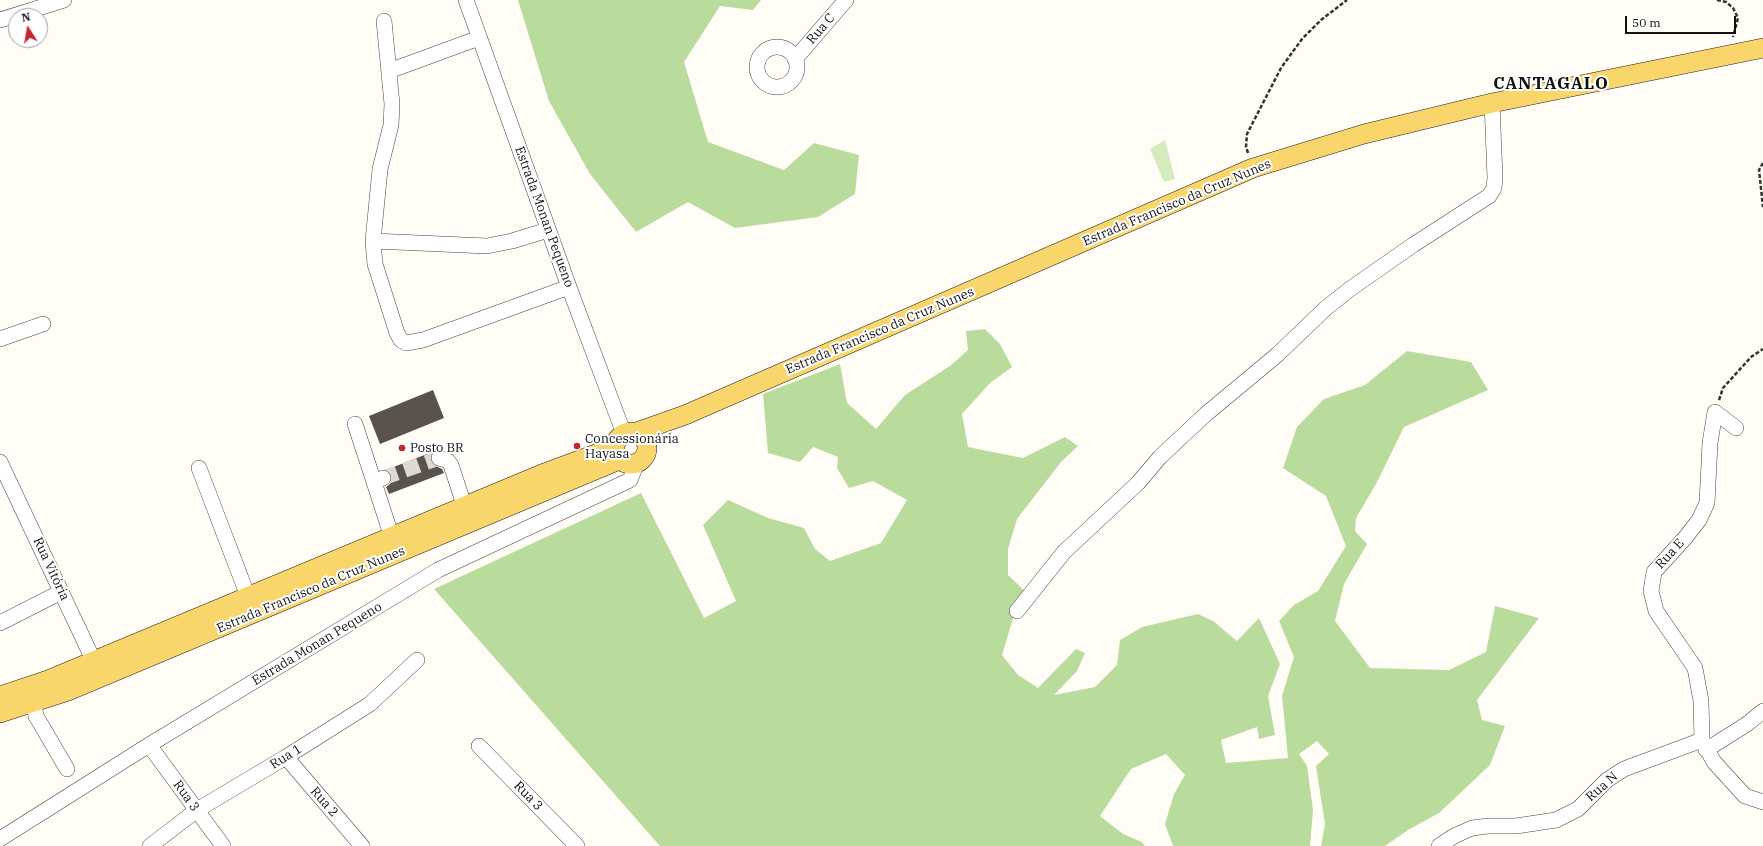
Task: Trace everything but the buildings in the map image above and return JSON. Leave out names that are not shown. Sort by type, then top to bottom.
[{"type":"main road","name":"Estrada Francisco da Cruz Nunes","points":[[0,713],[34,704],[98,669],[629,447],[685,414],[1253,168],[1364,134],[1492,103],[1763,48]]},
{"type":"main road","name":"Estrada Francisco da Cruz Nunes","points":[[0,696],[48,680],[98,669]]},
{"type":"street","points":[[0,20],[64,0]]},
{"type":"street","name":"Estrada Monan Pequeno","points":[[0,839],[150,745],[438,570],[630,480],[629,447],[548,230],[466,0]]},
{"type":"street","name":"Rua C","points":[[795,59],[846,0]]},
{"type":"street","points":[[384,22],[392,104],[391,125],[380,168],[373,241],[376,264],[397,332],[401,340],[406,343],[423,340],[569,287]]},
{"type":"street","points":[[389,70],[479,38]]},
{"type":"street","points":[[1017,611],[1064,552],[1138,483],[1160,458],[1206,414],[1277,355],[1326,308],[1350,289],[1413,245],[1489,196],[1494,188],[1495,178],[1492,103]]},
{"type":"street","points":[[373,241],[487,246],[512,242],[548,230]]},
{"type":"street","points":[[0,339],[43,324]]},
{"type":"street","points":[[1715,412],[1736,428]]},
{"type":"street","name":"Rua E","points":[[1704,745],[1701,701],[1695,668],[1656,611],[1651,591],[1654,572],[1699,520],[1707,503],[1710,443],[1715,412]]},
{"type":"street","points":[[355,424],[378,480],[394,545]]},
{"type":"street","points":[[439,458],[451,465],[468,514]]},
{"type":"street","name":"Rua Vitória","points":[[0,462],[98,669]]},
{"type":"street","points":[[199,468],[251,605]]},
{"type":"street","points":[[0,622],[61,592]]},
{"type":"street","name":"Rua 1","points":[[150,846],[197,810],[286,758],[370,704],[417,660]]},
{"type":"street","points":[[34,704],[36,716],[67,769]]},
{"type":"street","name":"Rua N","points":[[1439,846],[1454,836],[1472,828],[1488,826],[1516,826],[1556,820],[1578,809],[1608,780],[1624,769],[1704,745],[1746,724],[1763,710]]},
{"type":"street","name":"Rua 3","points":[[150,745],[223,846]]},
{"type":"street","points":[[1704,745],[1714,762],[1745,796],[1763,802]]},
{"type":"street","name":"Rua 3","points":[[479,746],[577,846]]},
{"type":"street","name":"Rua 2","points":[[286,758],[362,846]]},
{"type":"path","points":[[1246,146],[1247,134],[1281,68],[1302,39],[1321,20],[1347,0]]},
{"type":"path","points":[[1717,0],[1730,5],[1738,18],[1727,55]]},
{"type":"path","points":[[1763,163],[1759,170],[1763,207]]},
{"type":"path","points":[[1715,412],[1723,388],[1751,357],[1763,349]]},
{"type":"green space","points":[[518,0],[761,0],[753,10],[720,6],[684,62],[708,142],[784,170],[814,143],[859,155],[855,194],[818,217],[735,228],[688,202],[636,232],[590,174],[549,101]]},
{"type":"green space","points":[[1165,140],[1175,179],[1164,182],[1150,149]]},
{"type":"green space","points":[[985,329],[1000,344],[1012,367],[990,383],[962,414],[968,447],[1023,458],[1065,437],[1078,446],[1061,462],[1017,519],[1008,549],[1008,575],[1034,600],[1014,615],[1002,655],[1018,675],[1038,688],[1076,649],[1085,653],[1077,671],[1054,695],[1095,687],[1117,665],[1120,640],[1142,627],[1198,614],[1213,621],[1237,641],[1259,618],[1280,664],[1268,696],[1275,735],[1259,739],[1257,727],[1221,740],[1226,763],[1288,758],[1282,696],[1294,657],[1279,621],[1294,605],[1318,591],[1346,546],[1326,496],[1283,468],[1297,427],[1324,399],[1365,385],[1407,351],[1471,362],[1488,390],[1404,427],[1376,484],[1356,518],[1355,531],[1367,544],[1344,584],[1335,621],[1370,668],[1449,670],[1486,652],[1495,606],[1539,618],[1477,700],[1482,720],[1505,726],[1490,765],[1439,813],[1408,830],[1385,846],[1321,846],[1325,824],[1316,766],[1329,754],[1317,741],[1299,754],[1307,766],[1313,810],[1310,846],[1173,846],[1165,824],[1174,794],[1185,775],[1166,754],[1131,769],[1100,816],[1123,834],[1142,842],[1145,846],[660,846],[434,589],[641,493],[704,618],[736,601],[703,525],[728,500],[768,518],[804,528],[815,549],[830,561],[881,543],[907,500],[873,481],[849,488],[837,468],[838,457],[813,447],[800,462],[768,453],[763,394],[840,364],[847,403],[876,429],[905,395],[950,366],[968,350],[966,331]]},
{"type":"tunnel","points":[[383,478],[439,458]]},
{"type":"place","name":"Concessionária Hayasa","points":[[577,446]]},
{"type":"place","name":"Posto BR","points":[[402,448]]},
{"type":"district","name":"CANTAGALO","points":[[1551,84]]}]
